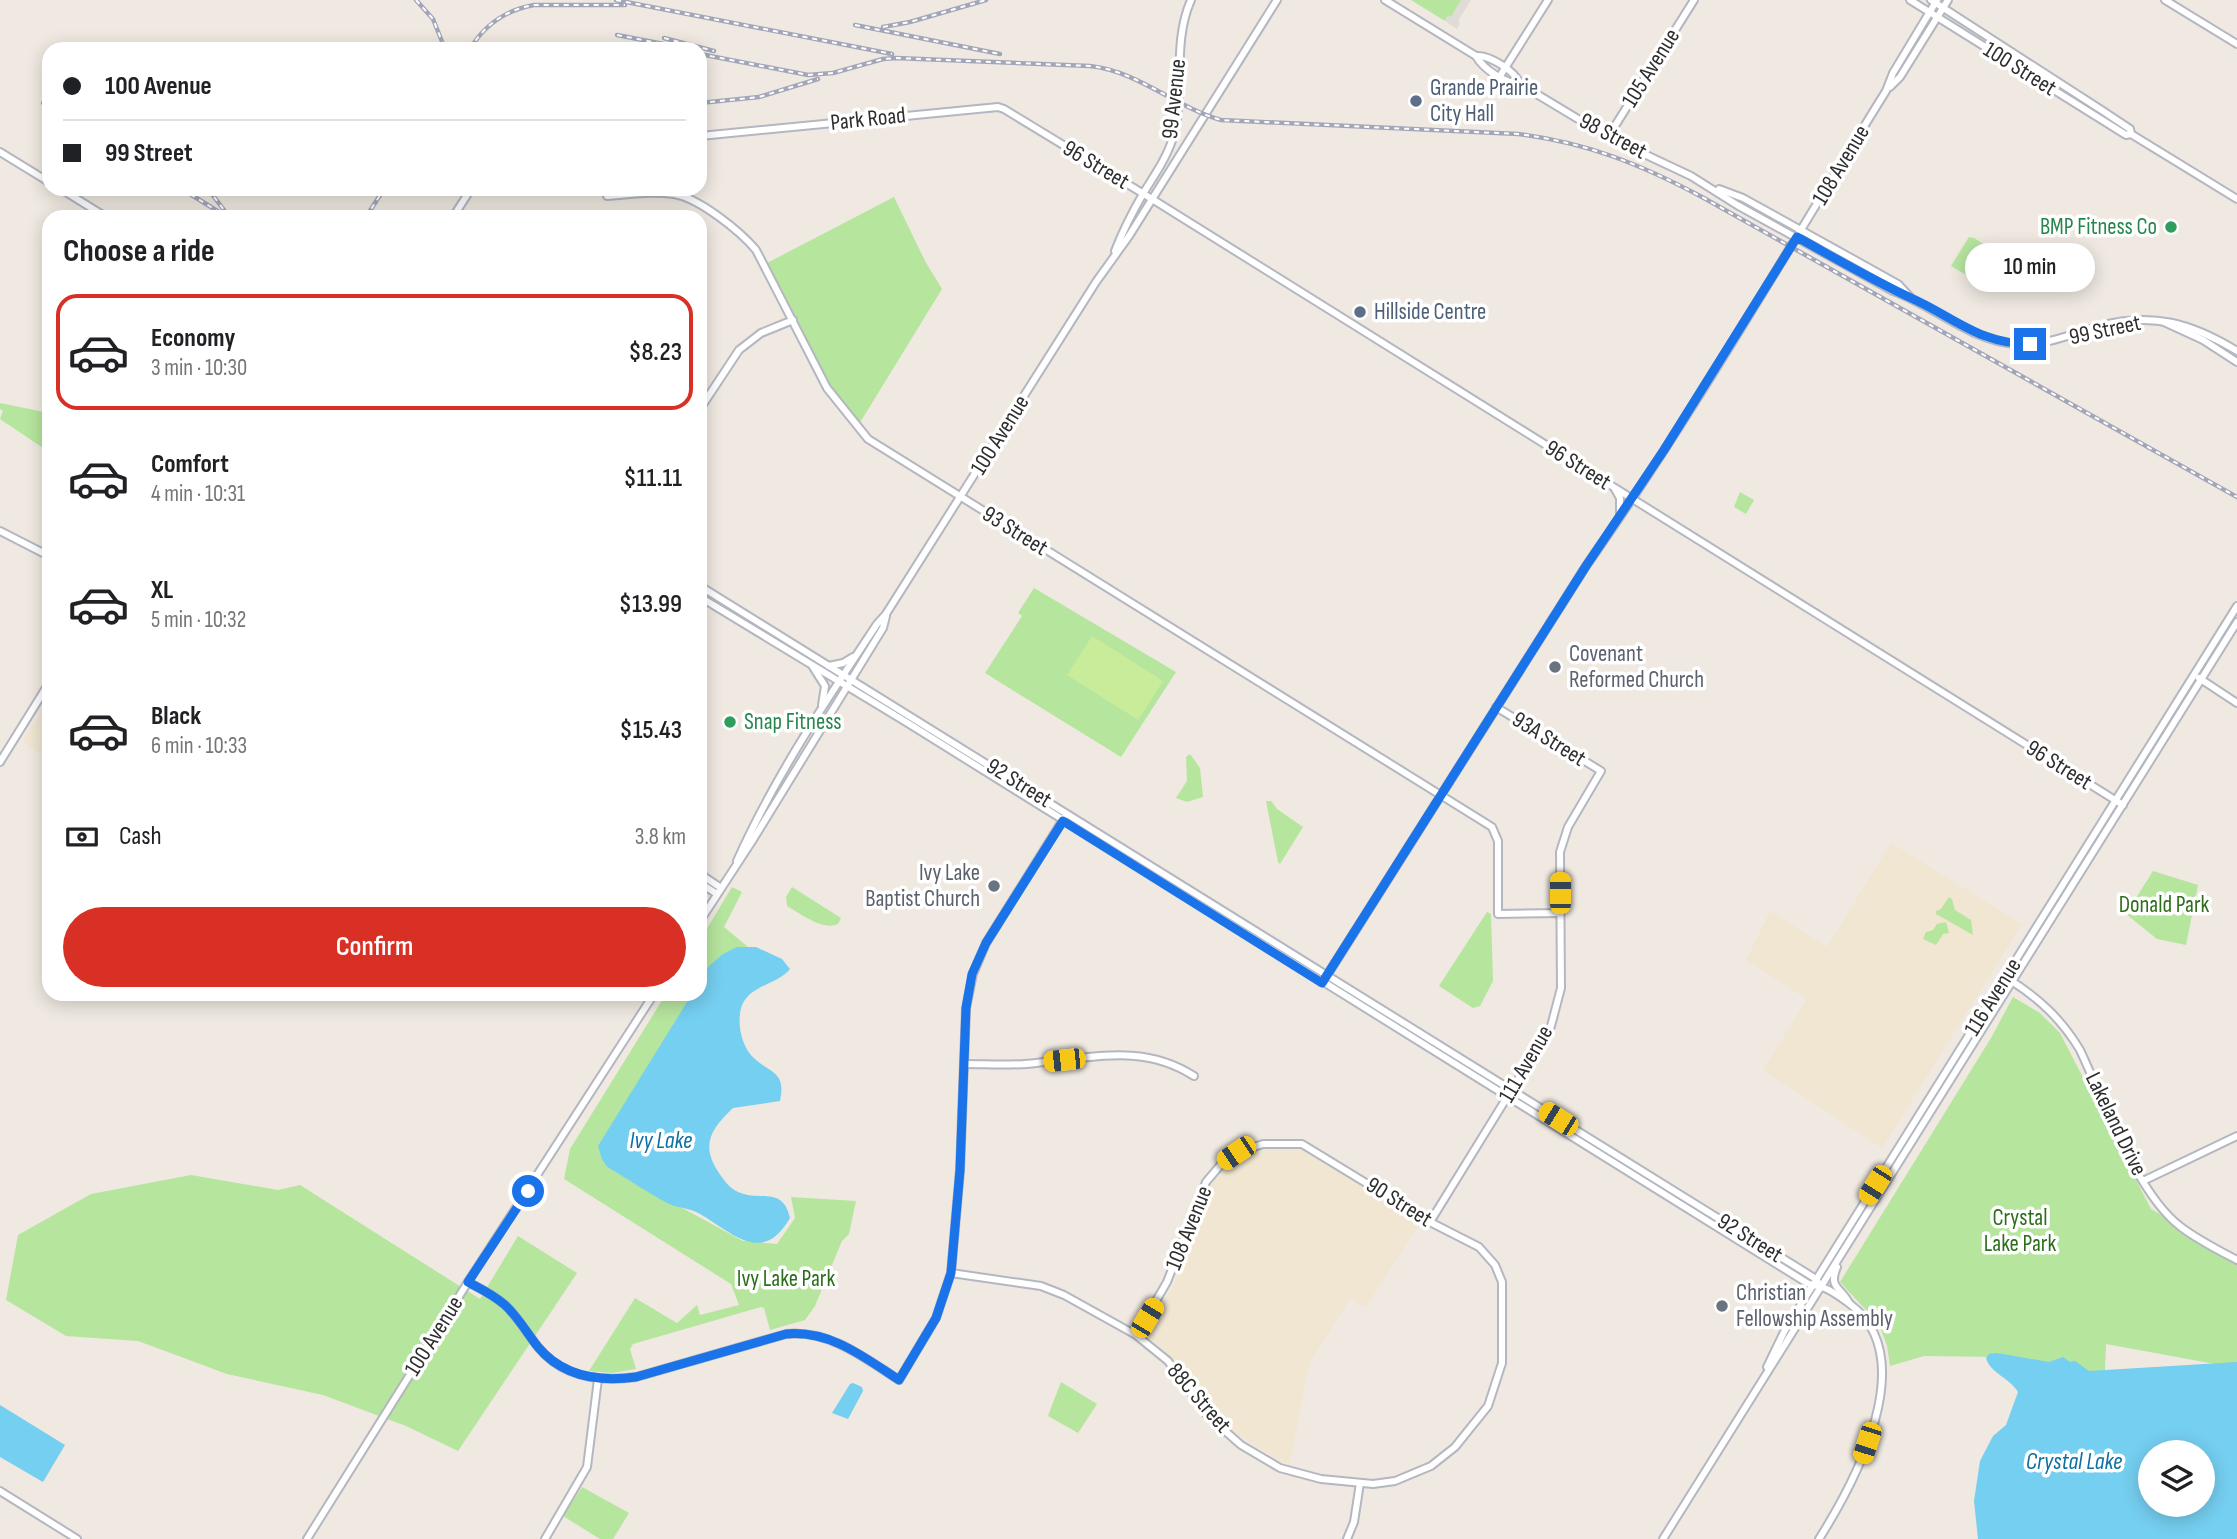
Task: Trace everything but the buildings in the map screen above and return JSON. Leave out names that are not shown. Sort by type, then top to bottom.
[{"type":"main road","name":"99 Avenue","points":[[1143,194],[1163,163],[1174,133],[1178,104],[1180,38],[1191,0]]},
{"type":"main road","name":"100 Avenue","points":[[707,910],[754,838],[845,680],[857,654],[886,614],[1113,256],[1129,236],[1277,0]]},
{"type":"main road","name":"98 Street","points":[[1385,0],[1476,56],[1485,56],[1505,68],[1517,77],[1520,84]]},
{"type":"main road","points":[[1500,76],[1548,0]]},
{"type":"main road","name":"105 Avenue","points":[[1608,137],[1694,0]]},
{"type":"main road","name":"100 Street","points":[[1910,0],[2126,135],[2131,134],[2237,199]]},
{"type":"main road","name":"108 Avenue","points":[[1886,91],[1900,77],[1948,0]]},
{"type":"main road","points":[[2165,0],[2237,44]]},
{"type":"main road","name":"100 Street","points":[[1935,1],[2130,129],[2131,134]]},
{"type":"main road","name":"108 Avenue","points":[[1322,983],[1797,237],[1886,91],[1893,73],[1935,1]]},
{"type":"main road","name":"98 Street","points":[[1476,56],[1480,64],[1512,84],[1520,84],[1608,137],[1673,166],[1858,272]]},
{"type":"main road","name":"Park Road","points":[[707,135],[998,107],[1032,125]]},
{"type":"main road","points":[[2103,111],[2118,110]]},
{"type":"main road","name":"96 Street","points":[[1032,125],[2123,805]]},
{"type":"main road","points":[[0,152],[42,178]]},
{"type":"main road","name":"98 Street","points":[[1707,185],[1743,198],[1801,230],[1898,284],[1911,298]]},
{"type":"main road","name":"100 Avenue","points":[[1113,256],[1143,194]]},
{"type":"main road","points":[[72,196],[95,210]]},
{"type":"main road","name":"93 Street","points":[[682,196],[741,232],[756,250],[827,388],[868,439],[1492,827],[1498,841],[1498,914],[1560,913]]},
{"type":"main road","name":"99 Street","points":[[1858,272],[1979,335],[2017,344],[2055,341],[2100,326],[2159,320],[2192,327],[2237,351]]},
{"type":"main road","points":[[707,398],[739,350],[761,333],[793,320]]},
{"type":"main road","name":"99 Street","points":[[2159,320],[2203,340],[2237,362]]},
{"type":"main road","points":[[1614,487],[1620,498],[1620,517]]},
{"type":"main road","points":[[0,531],[42,552]]},
{"type":"main road","name":"92 Street","points":[[707,590],[829,666],[845,680],[1063,821],[1322,983],[1821,1287]]},
{"type":"main road","name":"92 Street","points":[[707,601],[812,665],[845,680],[1067,814],[1814,1283]]},
{"type":"main road","name":"116 Avenue","points":[[1663,1539],[1848,1244],[2115,800],[2237,606]]},
{"type":"main road","name":"100 Avenue","points":[[737,861],[764,803],[821,707],[845,680],[883,628],[886,614]]},
{"type":"main road","name":"116 Avenue","points":[[1756,1391],[1784,1332],[1814,1283],[2123,805],[2237,622]]},
{"type":"main road","points":[[829,666],[843,663],[857,654]]},
{"type":"main road","points":[[812,665],[825,686],[821,707]]},
{"type":"main road","points":[[2194,675],[2237,702]]},
{"type":"main road","points":[[0,762],[42,694]]},
{"type":"main road","name":"93A Street","points":[[1496,707],[1601,771]]},
{"type":"main road","name":"111 Avenue","points":[[1430,1222],[1551,1027],[1560,988],[1560,852],[1568,827],[1601,771]]},
{"type":"main road","points":[[468,1282],[505,1305],[551,1360],[579,1375],[613,1380],[636,1377],[786,1334],[800,1333],[818,1335],[837,1342],[899,1380],[936,1318],[951,1273],[960,1170],[967,997],[976,963],[1067,814]]},
{"type":"main road","points":[[707,880],[719,891]]},
{"type":"main road","points":[[707,886],[719,891]]},
{"type":"main road","name":"Lakeland Drive","points":[[2009,979],[2046,1006],[2070,1033],[2143,1181],[2160,1206],[2180,1226],[2237,1260]]},
{"type":"main road","name":"100 Avenue","points":[[307,1539],[468,1282],[649,1001]]},
{"type":"main road","points":[[965,1063],[1032,1064],[1124,1054],[1147,1056],[1167,1062],[1195,1076]]},
{"type":"main road","points":[[2143,1181],[2237,1136]]},
{"type":"main road","name":"108 Avenue","points":[[1136,1335],[1167,1282],[1206,1182],[1223,1162],[1236,1153],[1263,1144]]},
{"type":"main road","name":"90 Street","points":[[1263,1144],[1302,1144],[1430,1222],[1470,1241],[1495,1265],[1502,1282],[1502,1363],[1488,1406],[1455,1447],[1431,1466],[1413,1475]]},
{"type":"main road","points":[[1819,1539],[1841,1504],[1861,1459],[1881,1394],[1883,1367],[1878,1346],[1865,1320],[1835,1286],[1833,1279],[1848,1244]]},
{"type":"main road","name":"88C Street","points":[[951,1273],[1049,1289],[1136,1335],[1168,1361],[1207,1415],[1241,1445],[1280,1468],[1321,1479],[1373,1484],[1413,1475]]},
{"type":"main road","points":[[1821,1287],[1850,1304]]},
{"type":"main road","points":[[545,1539],[587,1467],[598,1379]]},
{"type":"main road","points":[[1347,1539],[1354,1522],[1360,1483]]},
{"type":"main road","points":[[0,1491],[77,1539]]},
{"type":"shaded area","points":[[1461,0],[1471,0],[1458,21],[1460,23],[1457,29],[1445,21],[1448,15],[1451,17]]},
{"type":"shaded area","points":[[42,711],[42,754],[23,742]]},
{"type":"shaded area","points":[[1891,843],[2022,924],[1882,1148],[1763,1070],[1807,999],[1746,960],[1770,911],[1827,947]]},
{"type":"shaded area","points":[[1263,1144],[1302,1144],[1421,1221],[1366,1307],[1350,1299],[1309,1364],[1290,1463],[1283,1463],[1232,1431],[1211,1413],[1162,1348],[1143,1333],[1175,1284],[1192,1237],[1206,1182],[1223,1162]]},
{"type":"green space","points":[[1411,0],[1461,0],[1451,17],[1448,16],[1445,21]]},
{"type":"green space","points":[[894,197],[925,261],[942,289],[856,429],[824,388],[767,263]]},
{"type":"green space","points":[[1969,237],[1994,251],[1976,281],[1951,266]]},
{"type":"green space","points":[[0,403],[42,412],[42,447],[0,419],[3,411],[0,409]]},
{"type":"green space","points":[[1740,492],[1754,500],[1746,514],[1734,507]]},
{"type":"green space","points":[[1034,588],[1176,672],[1121,757],[985,673],[1022,616],[1018,613]]},
{"type":"green space","points":[[1092,636],[1163,681],[1138,720],[1067,675]]},
{"type":"green space","points":[[1190,754],[1200,768],[1203,797],[1187,802],[1176,798],[1187,781],[1186,757]]},
{"type":"green space","points":[[1266,801],[1271,801],[1277,809],[1303,827],[1280,864],[1278,862]]},
{"type":"green space","name":"Donald Park","points":[[2153,871],[2198,885],[2186,945],[2157,939],[2126,914]]},
{"type":"green space","points":[[732,887],[742,892],[724,927],[748,947],[719,959],[707,975],[707,928]]},
{"type":"green space","points":[[792,887],[841,918],[838,924],[832,926],[819,923],[787,906],[786,897]]},
{"type":"green space","points":[[1949,897],[1955,910],[1971,920],[1973,935],[1936,914]]},
{"type":"green space","points":[[1487,912],[1491,914],[1493,981],[1480,1006],[1473,1008],[1439,986]]},
{"type":"green space","points":[[1946,922],[1949,933],[1943,934],[1936,945],[1923,939],[1926,932],[1933,930],[1937,924]]},
{"type":"green space","name":"Crystal Lake Park","points":[[2013,997],[2040,1013],[2060,1033],[2151,1209],[2237,1258],[2237,1368],[2106,1344],[2104,1393],[2003,1357],[1924,1356],[1890,1366],[1887,1346],[1879,1324],[1840,1282],[1991,1038]]},
{"type":"green space","name":"Ivy Lake Park","points":[[662,1001],[690,1001],[607,1167],[743,1241],[777,1244],[795,1218],[791,1197],[856,1201],[849,1234],[842,1241],[815,1306],[805,1320],[770,1330],[764,1308],[761,1307],[633,1344],[630,1349],[636,1369],[612,1373],[589,1371],[635,1298],[677,1323],[697,1305],[700,1315],[739,1305],[731,1284],[564,1179],[570,1149]]},
{"type":"green space","points":[[191,1175],[278,1190],[300,1185],[480,1299],[518,1236],[577,1273],[458,1451],[406,1426],[323,1395],[227,1374],[138,1341],[66,1336],[6,1300],[18,1235],[91,1194]]},
{"type":"green space","points":[[1061,1382],[1097,1404],[1078,1433],[1048,1416]]},
{"type":"green space","points":[[582,1487],[629,1513],[613,1539],[600,1539],[563,1516]]},
{"type":"water","name":"Ivy Lake","points":[[737,947],[756,947],[782,959],[790,969],[747,997],[740,1014],[744,1044],[755,1059],[779,1079],[780,1101],[733,1108],[714,1130],[709,1146],[713,1163],[732,1188],[746,1195],[776,1198],[787,1208],[790,1218],[779,1232],[769,1240],[758,1243],[736,1236],[696,1212],[669,1204],[646,1191],[607,1167],[598,1146],[688,1001],[707,1001],[709,966]]},
{"type":"water","name":"Crystal Lake","points":[[1997,1353],[2049,1362],[2063,1357],[2070,1362],[2075,1361],[2089,1371],[2237,1362],[2237,1539],[1978,1539],[1974,1501],[1980,1461],[1993,1436],[2006,1425],[2018,1392],[1992,1368],[1986,1358],[1989,1354]]},
{"type":"water","points":[[850,1384],[862,1387],[863,1391],[848,1419],[832,1413]]},
{"type":"water","points":[[0,1405],[65,1445],[43,1482],[0,1457]]},
{"type":"railway","points":[[416,0],[433,19],[442,42]]},
{"type":"railway","points":[[616,0],[892,54]]},
{"type":"railway","points":[[883,27],[986,0]]},
{"type":"railway","points":[[475,42],[489,25],[524,7],[625,5]]},
{"type":"railway","points":[[855,25],[1000,54]]},
{"type":"railway","points":[[617,35],[653,42]]},
{"type":"railway","points":[[664,38],[679,42]]},
{"type":"railway","points":[[707,49],[714,51]]},
{"type":"railway","points":[[707,55],[808,75],[833,73],[896,58],[1090,66],[1124,75],[1221,120],[1518,134],[1591,149],[1657,174],[1702,197],[2237,497]]},
{"type":"railway","points":[[707,102],[759,97],[818,79]]},
{"type":"railway","points":[[193,196],[216,210]]},
{"type":"railway","points":[[213,196],[224,210]]},
{"type":"railway","points":[[370,210],[380,196]]},
{"type":"place","name":"Grande Prairie City Hall","points":[[1416,101]]},
{"type":"place","name":"BMP Fitness Co","points":[[2171,227]]},
{"type":"place","name":"Hillside Centre","points":[[1360,312]]},
{"type":"place","name":"Covenant Reformed Church","points":[[1555,667]]},
{"type":"place","name":"Snap Fitness","points":[[730,722]]},
{"type":"place","name":"Ivy Lake Baptist Church","points":[[994,886]]},
{"type":"place","name":"Christian Fellowship Assembly","points":[[1722,1306]]},
{"type":"route","points":[[528,1191],[468,1282],[490,1293],[505,1305],[540,1349],[562,1367],[592,1378],[613,1380],[636,1377],[786,1334],[800,1333],[818,1335],[837,1342],[899,1380],[936,1318],[951,1273],[960,1170],[966,1008],[972,974],[986,943],[1063,821],[1322,983],[1586,566],[1664,450],[1797,237],[1890,290],[1911,298],[1979,335],[1997,341],[2030,344]]}]
